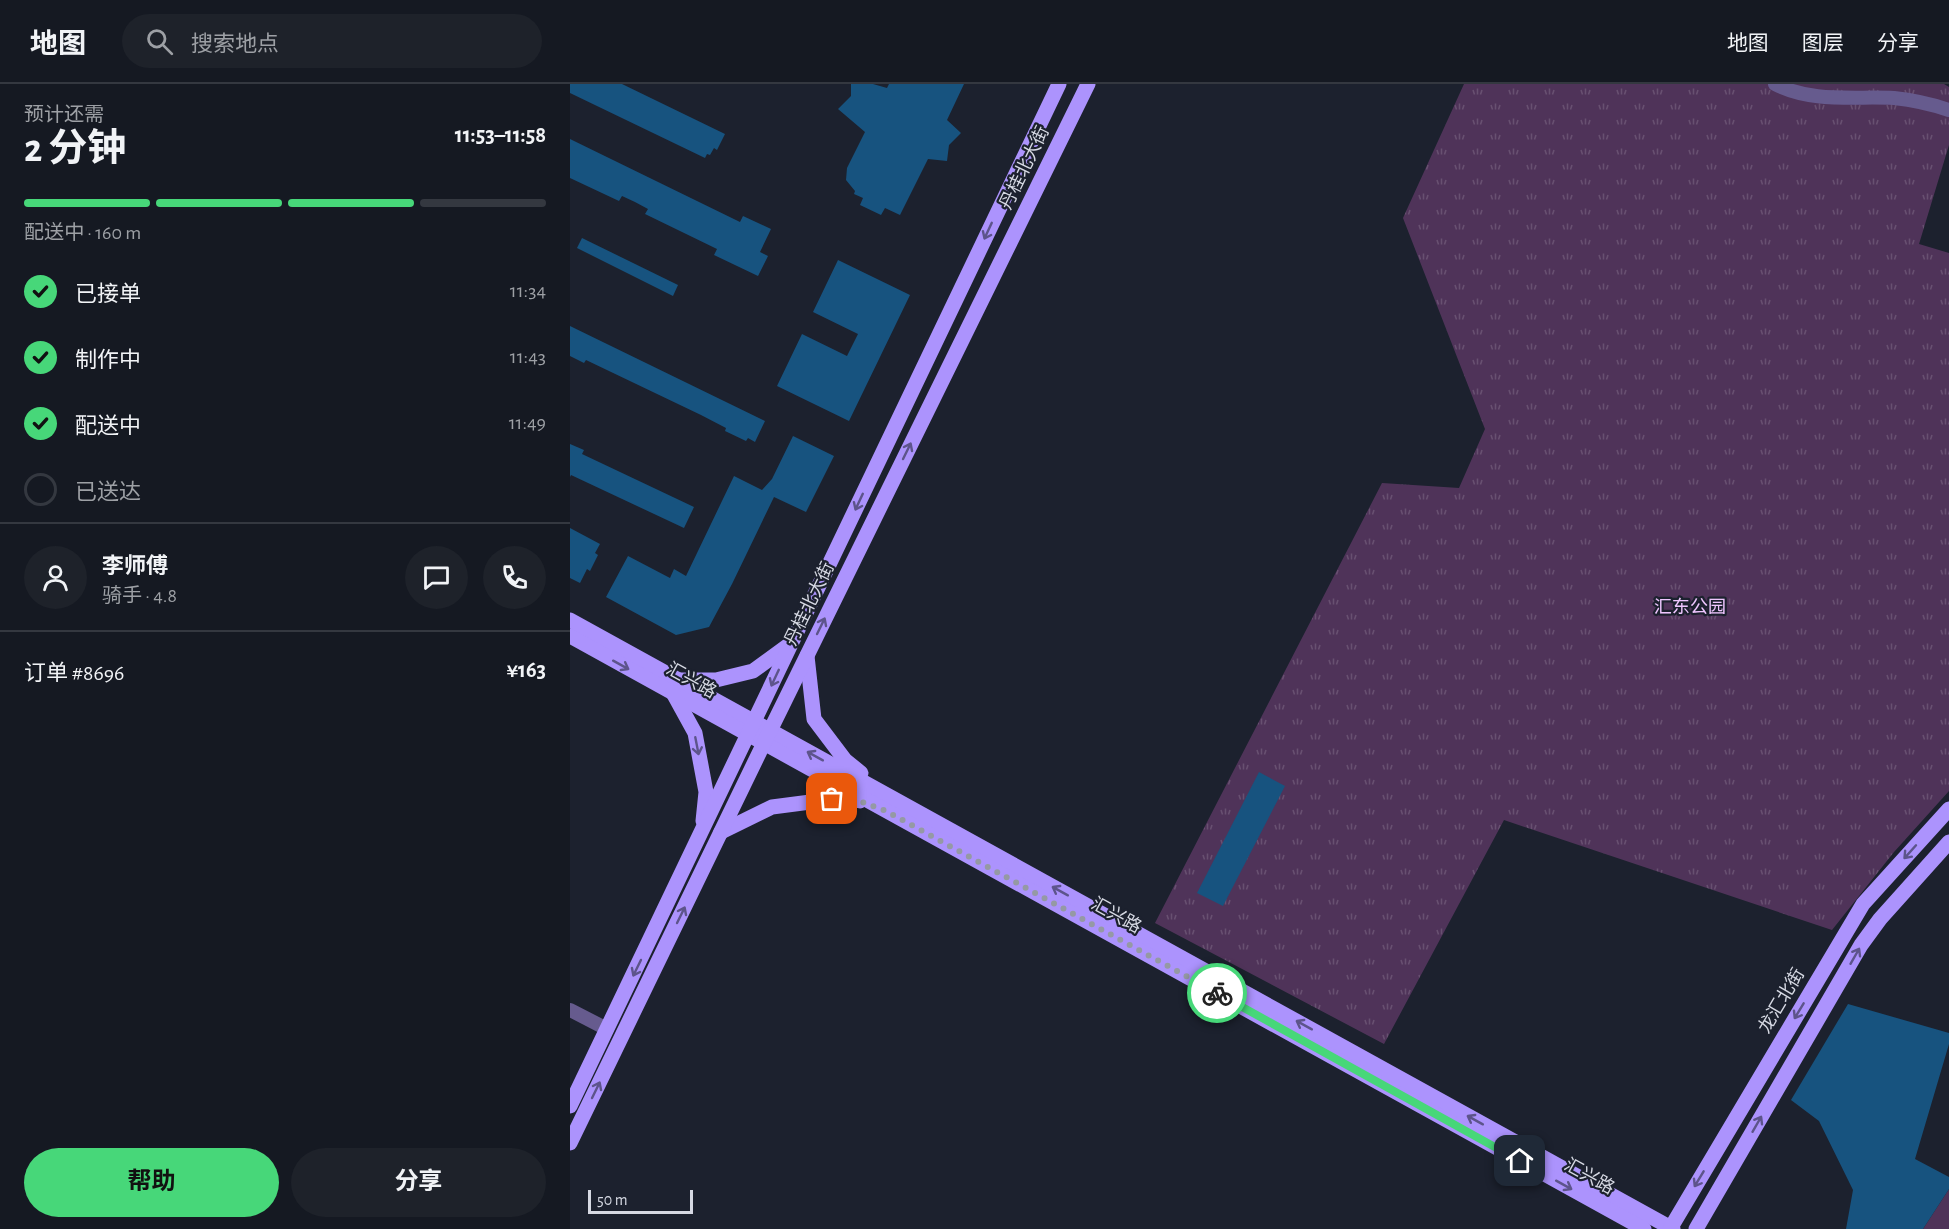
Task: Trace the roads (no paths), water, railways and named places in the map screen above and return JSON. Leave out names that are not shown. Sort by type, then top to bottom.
[{"type":"main road","name":"丹桂北大街","points":[[570,1106],[1059,84]]},
{"type":"main road","name":"丹桂北大街","points":[[570,1143],[1088,84]]},
{"type":"main road","points":[[570,620],[675,686],[694,733],[706,792],[702,833]]},
{"type":"main road","name":"汇兴路","points":[[570,636],[675,686],[887,803],[1644,1229]]},
{"type":"main road","points":[[675,686],[716,680],[753,671],[793,642]]},
{"type":"main road","points":[[807,656],[814,719],[845,760],[887,803],[1671,1229]]},
{"type":"main road","points":[[721,832],[772,807],[849,797],[887,803]]},
{"type":"main road","name":"龙汇北街","points":[[1671,1229],[1863,904],[1949,809]]},
{"type":"main road","points":[[1696,1229],[1861,945],[1880,919],[1949,842]]},
{"type":"street","points":[[1775,84],[1805,95],[1895,99],[1926,103],[1949,110]]},
{"type":"street","points":[[570,1010],[607,1029]]},
{"type":"park label","name":"汇东公园","points":[[1690,608]]}]
